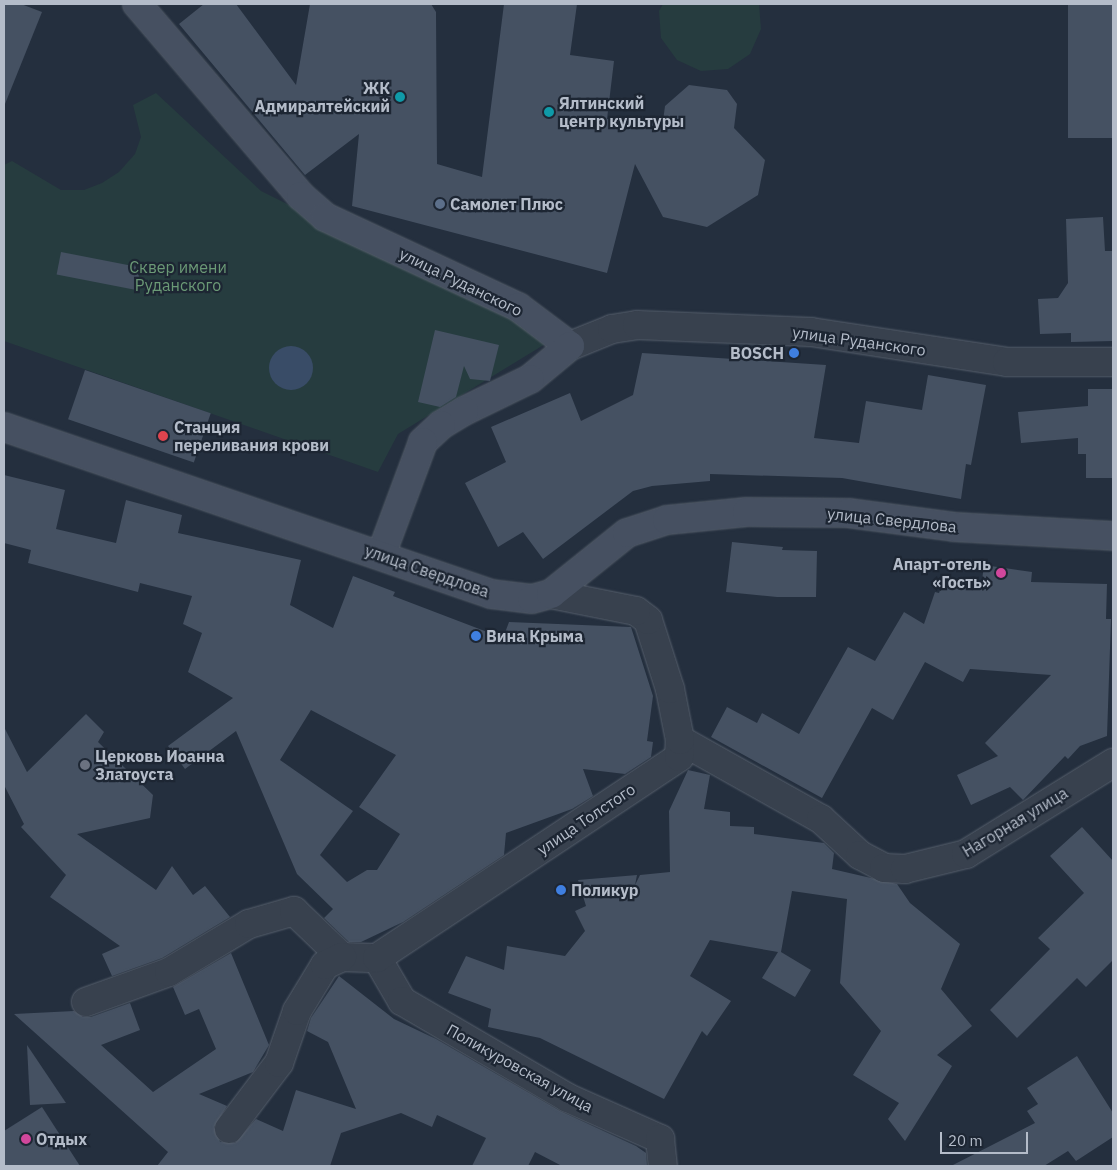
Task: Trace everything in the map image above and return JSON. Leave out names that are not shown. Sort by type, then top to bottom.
[{"type":"main road","name":"улица Руданского","points":[[136,4],[301,196],[324,217],[518,307],[570,346]]},
{"type":"main road","points":[[381,555],[423,442],[441,425],[464,411],[530,379],[570,346]]},
{"type":"main road","name":"улица Свердлова","points":[[4,427],[195,495],[381,555],[491,594],[532,599],[551,594],[627,533],[667,520],[694,517],[747,512],[848,513],[954,527],[1113,536]]},
{"type":"street","name":"улица Руданского","points":[[570,346],[612,329],[637,325],[811,332],[1007,362],[1113,362]]},
{"type":"street","points":[[551,594],[636,612],[648,620],[670,689],[680,740]]},
{"type":"street","name":"Нагорная улица","points":[[680,740],[821,819],[860,855],[891,868],[905,869],[966,854],[1113,763]]},
{"type":"street","name":"улица Толстого","points":[[377,958],[679,757],[680,740]]},
{"type":"street","points":[[86,1002],[169,972],[249,924],[294,911],[342,957]]},
{"type":"street","points":[[229,1130],[279,1063],[297,1011],[325,966],[342,957],[377,958]]},
{"type":"street","name":"Поликуровская улица","points":[[377,958],[402,1001],[568,1098],[660,1139],[663,1166]]},
{"type":"green space","points":[[663,4],[759,4],[761,29],[750,54],[728,69],[701,71],[677,60],[661,38],[659,11]]},
{"type":"green space","name":"Сквер имени Руданского","points":[[156,93],[261,191],[555,338],[398,434],[378,472],[4,341],[4,165],[12,161],[61,190],[84,190],[102,183],[119,172],[135,154],[141,137],[133,105]]},
{"type":"water","points":[[295,346],[307,352],[312,359],[312,377],[307,384],[300,389],[287,390],[279,387],[272,380],[269,364],[272,356],[279,349]]},
{"type":"building","points":[[4,4],[21,4],[42,12],[5,104]]},
{"type":"building","points":[[204,4],[236,4],[296,85],[310,4],[431,4],[436,12],[437,164],[482,177],[504,4],[577,4],[570,55],[614,61],[607,119],[663,121],[665,106],[689,85],[727,90],[737,104],[734,128],[765,160],[758,195],[707,227],[663,217],[635,164],[607,273],[352,206],[359,134],[305,175],[179,24]]},
{"type":"building","points":[[1068,4],[1113,4],[1113,138],[1068,138]]},
{"type":"building","points":[[1103,217],[1105,251],[1113,251],[1113,341],[1071,342],[1071,333],[1040,334],[1038,299],[1058,298],[1068,283],[1066,219]]},
{"type":"building","points":[[61,252],[141,267],[136,290],[57,275]]},
{"type":"building","points":[[435,330],[499,345],[490,381],[470,379],[464,366],[456,397],[440,407],[418,402]]},
{"type":"building","points":[[642,353],[826,365],[814,438],[859,443],[866,401],[922,410],[928,375],[986,385],[971,465],[966,464],[961,499],[842,478],[710,474],[710,481],[652,486],[633,491],[543,559],[523,532],[498,547],[465,483],[506,462],[491,427],[570,393],[581,421],[633,395]]},
{"type":"building","points":[[85,370],[211,413],[194,462],[68,419]]},
{"type":"building","points":[[1088,389],[1113,389],[1113,478],[1086,478],[1086,454],[1078,454],[1078,438],[1021,443],[1018,412],[1088,406]]},
{"type":"building","points":[[4,475],[65,490],[56,529],[116,543],[126,500],[182,515],[178,533],[301,560],[290,605],[333,628],[353,576],[395,592],[393,596],[503,638],[509,622],[631,627],[653,696],[647,741],[653,742],[651,757],[625,774],[583,769],[593,796],[572,809],[506,833],[504,855],[403,922],[361,942],[349,942],[324,918],[333,909],[297,874],[236,731],[185,769],[168,746],[233,698],[188,672],[202,633],[183,624],[192,596],[140,583],[138,592],[28,563],[31,550],[4,543]],"holes":[[[311,710],[396,755],[359,807],[400,834],[377,870],[367,870],[347,882],[320,855],[353,811],[280,760]]]},
{"type":"building","points":[[732,542],[783,547],[782,550],[817,551],[816,597],[777,597],[726,592]]},
{"type":"building","points":[[984,565],[1032,572],[1031,582],[1107,584],[1106,619],[1111,619],[1107,736],[1080,746],[1068,759],[1065,756],[1023,800],[1010,787],[971,805],[957,775],[998,756],[985,743],[1051,675],[970,669],[963,682],[925,662],[893,720],[872,708],[822,798],[711,737],[727,707],[757,723],[762,713],[799,734],[848,647],[875,661],[904,612],[924,624],[935,592],[939,593],[945,576],[981,588]]},
{"type":"building","points":[[86,714],[104,732],[98,742],[153,795],[150,818],[77,834],[156,890],[172,866],[193,895],[205,886],[230,917],[162,958],[112,976],[102,954],[120,946],[50,897],[66,875],[21,827],[24,824],[4,785],[4,727],[27,772]]},
{"type":"building","points":[[688,770],[710,775],[704,809],[730,812],[730,826],[754,827],[754,834],[824,843],[834,853],[832,869],[897,884],[910,903],[960,944],[941,989],[972,1026],[937,1055],[952,1066],[905,1141],[888,1119],[899,1103],[853,1075],[881,1031],[840,983],[847,899],[792,891],[781,952],[811,970],[795,997],[762,978],[778,952],[710,940],[690,976],[731,1001],[707,1036],[702,1031],[664,1099],[540,1038],[488,1027],[491,1009],[448,993],[466,956],[504,970],[507,946],[565,956],[585,931],[575,911],[586,906],[578,880],[637,875],[635,885],[640,875],[670,872],[669,811]]},
{"type":"building","points":[[1082,827],[1113,861],[1113,960],[1086,987],[1077,978],[1017,1038],[990,1010],[1050,949],[1038,938],[1084,893],[1050,856]]},
{"type":"building","points":[[231,953],[269,1045],[253,1072],[199,1094],[227,1106],[214,1127],[220,1142],[235,1143],[256,1119],[283,1131],[296,1090],[356,1109],[328,1042],[307,1031],[311,1018],[339,976],[394,1019],[436,1039],[560,1111],[636,1146],[646,1153],[647,1166],[562,1166],[535,1152],[528,1166],[472,1166],[486,1138],[437,1115],[432,1127],[401,1113],[341,1133],[330,1166],[157,1166],[168,1152],[14,1014],[74,1011],[83,1017],[91,1017],[130,1003],[140,1030],[101,1045],[153,1092],[216,1049],[199,1009],[185,1015],[173,987]]},
{"type":"building","points":[[27,1045],[66,1103],[30,1105]]},
{"type":"building","points":[[1077,1056],[1113,1113],[1113,1137],[1076,1161],[1068,1151],[1044,1166],[951,1166],[1035,1123],[1027,1111],[1038,1104],[1027,1088]]},
{"type":"building","name":"Отдых","points":[[42,1107],[80,1166],[4,1166],[4,1131]]},
{"type":"place","name":"ЖК Адмиралтейский","points":[[400,97]]},
{"type":"place","name":"Ялтинский центр культуры","points":[[549,112]]},
{"type":"place","name":"Самолет Плюс","points":[[440,204]]},
{"type":"place","name":"BOSCH","points":[[794,353]]},
{"type":"place","name":"Станция переливания крови","points":[[163,436]]},
{"type":"place","name":"Апарт-отель «Гость»","points":[[1001,573]]},
{"type":"place","name":"Вина Крыма","points":[[476,636]]},
{"type":"place","name":"Церковь Иоанна Златоуста","points":[[85,765]]},
{"type":"place","name":"Поликур","points":[[561,890]]},
{"type":"place","name":"Отдых","points":[[26,1139]]}]
